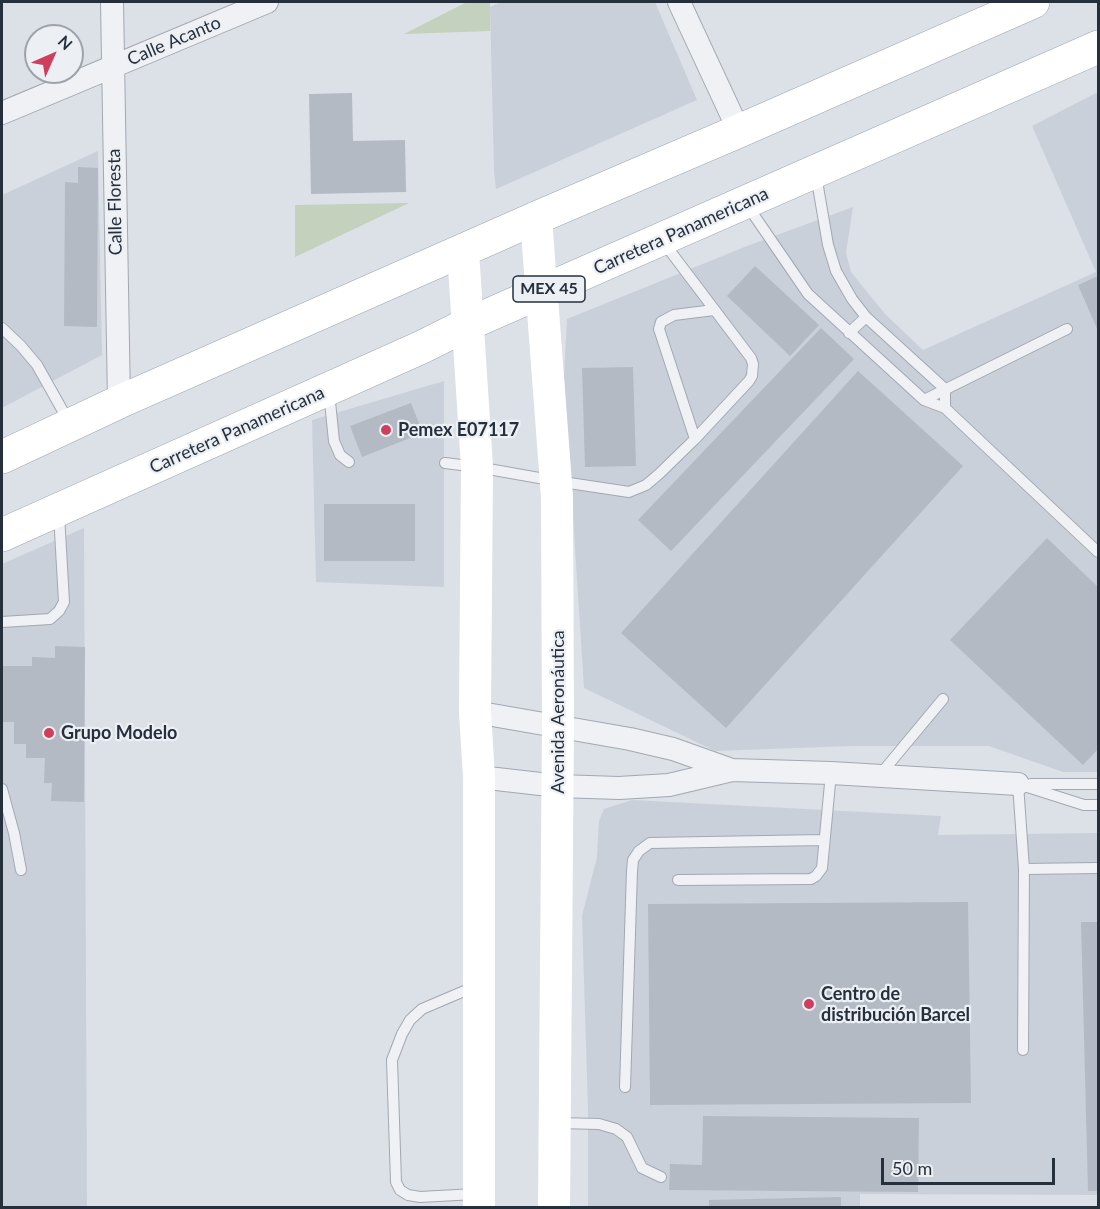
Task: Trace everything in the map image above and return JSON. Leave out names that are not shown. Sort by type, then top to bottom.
[{"type":"main road","points":[[2,457],[119,402],[1033,2]]},
{"type":"main road","name":"Carretera Panamericana","points":[[2,535],[422,347],[466,325],[1098,47]]},
{"type":"main road","name":"Avenida Aeronáutica","points":[[536,218],[556,482],[558,786],[554,1208]]},
{"type":"main road","points":[[463,251],[466,325],[477,466],[475,712],[479,777],[479,1200]]},
{"type":"street","name":"Calle Floresta","points":[[112,2],[119,402]]},
{"type":"street","points":[[679,2],[739,131]]},
{"type":"street","name":"Calle Acanto","points":[[2,113],[261,3]]},
{"type":"street","points":[[475,712],[558,725],[673,749],[732,770]]},
{"type":"street","points":[[479,777],[558,786],[619,788],[669,785],[732,770],[831,773],[1018,784]]},
{"type":"lane","points":[[816,172],[828,245],[836,271],[852,299],[866,317],[945,389],[945,408]]},
{"type":"lane","points":[[745,203],[808,294],[924,400],[945,408],[1098,552]]},
{"type":"lane","points":[[445,464],[477,466],[556,482],[629,492],[646,484],[659,474],[695,439],[752,376],[751,358],[661,240]]},
{"type":"lane","points":[[695,439],[659,329],[661,322],[674,315],[714,310]]},
{"type":"lane","points":[[849,333],[866,317]]},
{"type":"lane","points":[[2,328],[38,365],[70,425]]},
{"type":"lane","points":[[924,400],[1067,329]]},
{"type":"lane","points":[[329,389],[334,441],[340,455],[349,462]]},
{"type":"lane","points":[[2,622],[50,618],[64,602],[59,510]]},
{"type":"lane","points":[[879,777],[943,699]]},
{"type":"lane","points":[[678,880],[811,879],[820,873],[831,773]]},
{"type":"lane","points":[[1018,784],[1098,784]]},
{"type":"lane","points":[[1018,784],[1084,805],[1098,805]]},
{"type":"lane","points":[[1018,784],[1024,869],[1023,1050]]},
{"type":"lane","points":[[2,789],[21,870]]},
{"type":"lane","points":[[625,1087],[632,871],[633,860],[639,851],[650,843],[824,840]]},
{"type":"lane","points":[[1024,869],[1098,868]]},
{"type":"lane","points":[[479,985],[422,1009],[410,1020],[392,1060],[396,1182],[400,1190],[408,1195],[420,1197],[479,1200]]},
{"type":"lane","points":[[555,1123],[599,1124],[616,1129],[627,1137],[642,1168],[662,1177]]},
{"type":"shaded area","points":[[501,2],[655,2],[697,100],[496,189],[490,7]]},
{"type":"shaded area","points":[[1098,92],[1098,772],[1063,772],[989,746],[852,746],[715,751],[584,688],[564,376],[567,319],[747,246],[853,207],[846,253],[851,272],[885,314],[923,350],[1096,272],[1032,126]]},
{"type":"shaded area","points":[[98,151],[102,355],[2,408],[2,195]]},
{"type":"shaded area","points":[[444,381],[444,587],[316,582],[312,420]]},
{"type":"shaded area","points":[[84,528],[87,1207],[2,1207],[2,564]]},
{"type":"shaded area","points":[[632,800],[941,816],[938,835],[1098,833],[1098,1195],[860,1194],[860,1208],[588,1207],[588,1110],[582,916],[597,857],[599,821],[604,809]]},
{"type":"green space","points":[[467,2],[490,2],[490,31],[404,34]]},
{"type":"green space","points":[[409,203],[295,257],[295,205]]},
{"type":"building","points":[[352,93],[353,141],[405,140],[406,192],[311,194],[309,94]]},
{"type":"building","points":[[78,167],[98,168],[97,327],[64,326],[65,182],[78,183]]},
{"type":"building","points":[[755,266],[819,325],[790,356],[727,296]]},
{"type":"building","points":[[1098,276],[1098,331],[1078,285]]},
{"type":"building","points":[[821,328],[854,359],[671,551],[638,520]]},
{"type":"building","points":[[633,367],[636,466],[585,467],[582,368]]},
{"type":"building","points":[[858,371],[963,466],[726,728],[621,633]]},
{"type":"building","name":"Pemex E07117","points":[[411,403],[423,433],[362,457],[350,426]]},
{"type":"building","points":[[324,504],[415,504],[415,561],[324,561]]},
{"type":"building","points":[[1047,538],[1098,587],[1098,749],[1083,765],[950,640]]},
{"type":"building","name":"Grupo Modelo","points":[[55,646],[85,647],[84,802],[51,801],[52,783],[44,783],[45,758],[26,758],[26,744],[14,744],[14,722],[3,722],[2,666],[32,666],[32,657],[55,658]]},
{"type":"building","name":"Centro de distribución Barcel","points":[[968,902],[971,1103],[650,1105],[648,904]]},
{"type":"building","points":[[1081,922],[1098,922],[1098,1191],[1088,1191]]},
{"type":"building","points":[[703,1116],[919,1118],[918,1192],[669,1190],[670,1164],[702,1165]]},
{"type":"building","points":[[841,1197],[841,1208],[709,1208],[709,1200]]},
{"type":"place","name":"Pemex E07117","points":[[386,430]]},
{"type":"place","name":"Grupo Modelo","points":[[49,733]]},
{"type":"place","name":"Centro de distribución Barcel","points":[[809,1004]]}]
